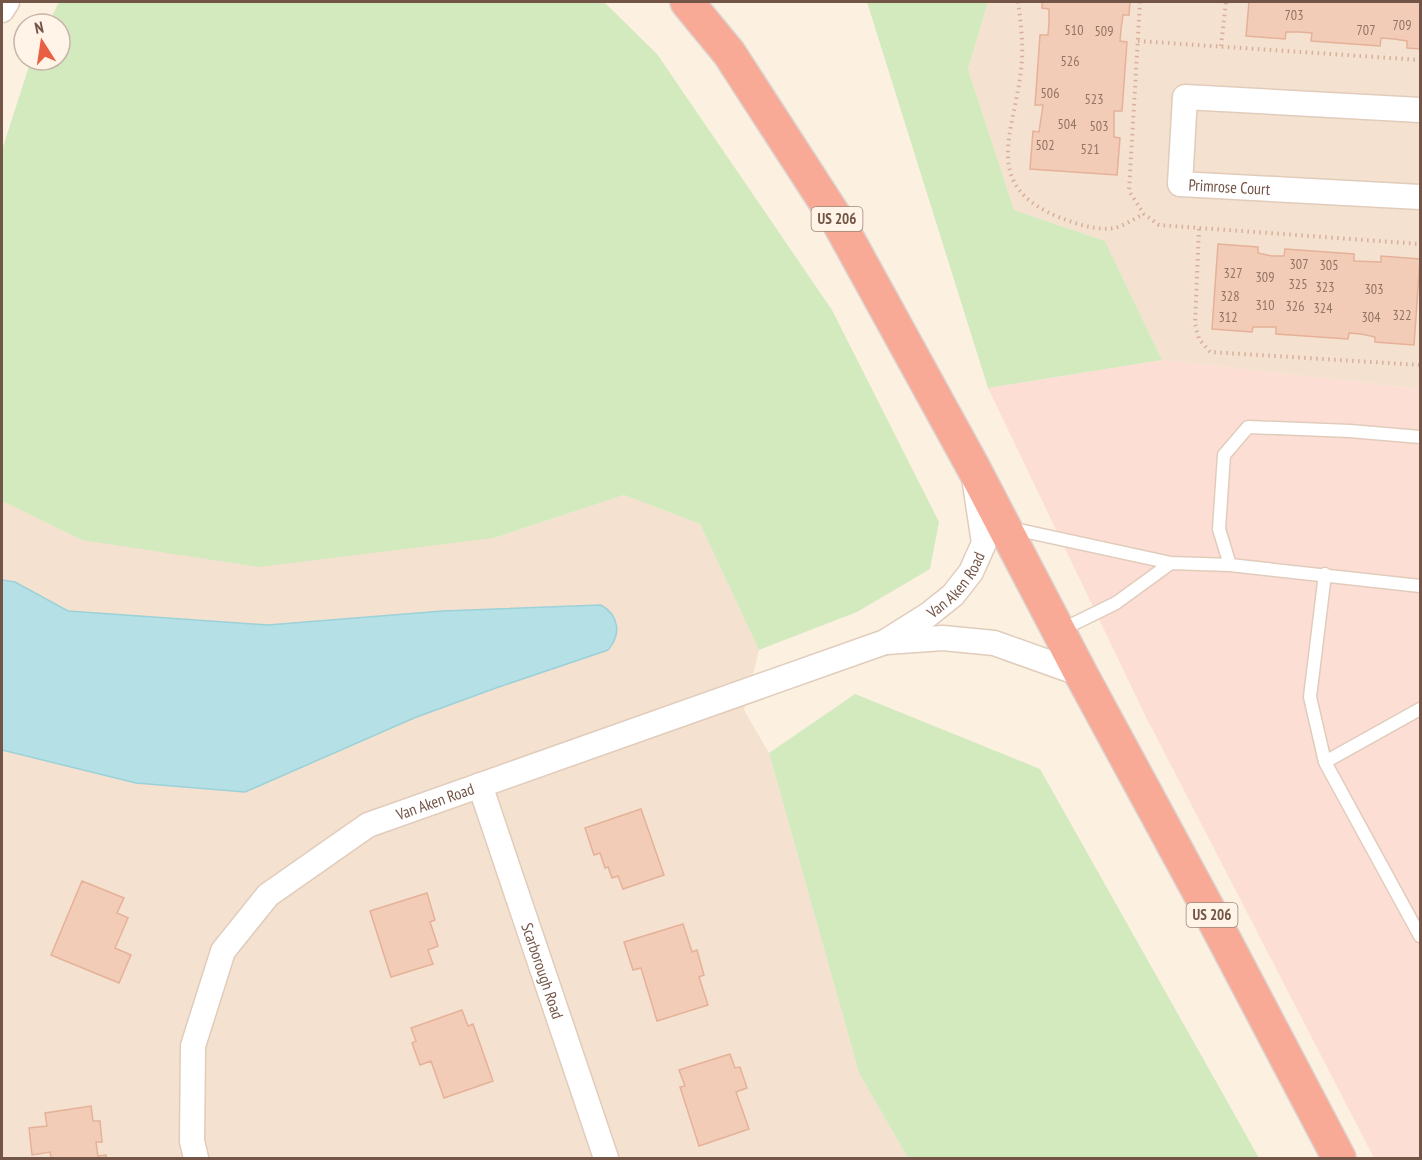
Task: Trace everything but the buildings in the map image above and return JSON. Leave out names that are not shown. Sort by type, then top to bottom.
[{"type":"highway","name":"US 206","points":[[687,2],[729,53],[839,223],[973,466],[1339,1158]]},
{"type":"street","points":[[2,10],[7,2]]},
{"type":"street","name":"Primrose Court","points":[[1420,110],[1185,97],[1180,184],[1420,197]]},
{"type":"street","name":"Van Aken Road","points":[[196,1158],[192,1142],[193,1046],[223,951],[268,895],[368,825],[885,642],[953,596],[970,572],[984,543],[973,466]]},
{"type":"street","name":"Van Aken Road","points":[[885,642],[943,638],[993,642],[1081,674]]},
{"type":"street","name":"Scarborough Road","points":[[480,785],[606,1158]]},
{"type":"lane","points":[[1230,565],[1219,529],[1224,455],[1248,428],[1350,431],[1420,437]]},
{"type":"lane","points":[[1004,527],[1171,563],[1230,565],[1420,586]]},
{"type":"lane","points":[[1059,631],[1116,603],[1171,563]]},
{"type":"lane","points":[[1324,574],[1310,697],[1325,762],[1420,936]]},
{"type":"lane","points":[[1325,762],[1420,709]]},
{"type":"path","points":[[1018,2],[1022,31],[1021,70],[1007,156],[1012,178],[1024,196],[1050,213],[1081,226],[1115,228],[1144,214]]},
{"type":"path","points":[[1221,46],[1226,2]]},
{"type":"path","points":[[1138,41],[1420,60]]},
{"type":"path","points":[[1199,229],[1195,324],[1199,339],[1210,352],[1420,364]]},
{"type":"shaded area","points":[[988,2],[1420,2],[1420,389],[1162,360],[1105,241],[1014,210],[968,69]]},
{"type":"shaded area","points":[[1162,360],[1420,389],[1420,1158],[1374,1158],[1145,715],[988,388]]},
{"type":"shaded area","points":[[624,495],[700,524],[759,650],[744,710],[769,753],[859,1073],[908,1158],[2,1158],[2,501],[82,540],[494,538]]},
{"type":"green space","points":[[59,2],[604,2],[657,54],[832,310],[939,522],[930,569],[857,612],[759,650],[700,524],[624,495],[494,538],[259,567],[82,540],[2,501],[2,150],[27,72],[72,72],[72,12],[54,12]]},
{"type":"green space","points":[[867,2],[988,2],[968,69],[1014,210],[1105,241],[1162,360],[988,388]]},
{"type":"green space","points":[[855,694],[1040,769],[1259,1158],[908,1158],[859,1073],[769,753]]},
{"type":"water","points":[[2,580],[15,582],[68,611],[268,625],[443,611],[601,605],[615,620],[617,632],[608,650],[414,718],[245,792],[136,783],[2,750]]}]
